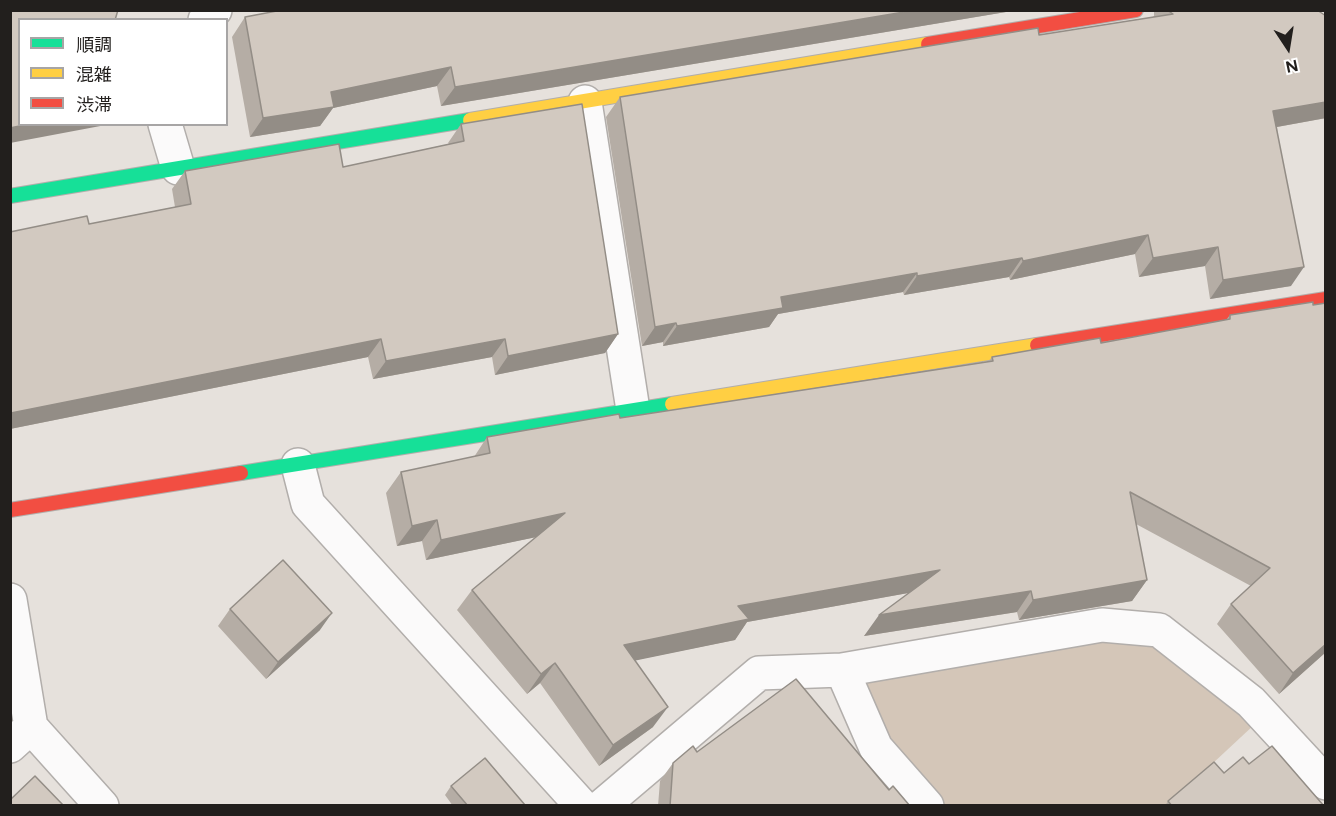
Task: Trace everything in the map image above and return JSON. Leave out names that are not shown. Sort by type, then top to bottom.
[{"type":"street","points":[[10,195],[585,102],[1054,17],[1136,10]]},
{"type":"street","points":[[585,102],[633,410]]},
{"type":"street","points":[[166,126],[178,168]]},
{"type":"street","points":[[10,510],[1326,299]]},
{"type":"street","points":[[298,465],[308,504],[582,806]]},
{"type":"street","points":[[10,600],[21,736],[102,806]]},
{"type":"street","points":[[602,806],[759,673],[842,670],[1102,625],[1159,630],[1251,702],[1326,783]]},
{"type":"street","points":[[842,670],[876,747],[927,806]]},
{"type":"shaded area","points":[[1101,638],[1157,646],[1255,724],[1168,805],[943,805],[887,742],[861,676]]},
{"type":"building","points":[[10,10],[118,10],[116,18],[18,18],[20,126],[10,128]]},
{"type":"building","points":[[282,10],[916,10],[455,87],[451,67],[331,92],[334,107],[263,118],[245,17]]},
{"type":"building","points":[[1167,10],[1317,10],[1326,16],[1326,102],[1273,111],[1304,267],[1223,280],[1218,247],[1153,258],[1148,235],[1023,261],[1022,258],[917,276],[917,273],[781,297],[783,308],[677,326],[676,323],[655,327],[620,97],[1038,28],[1039,35],[1173,14]]},
{"type":"building","points":[[582,104],[618,334],[508,356],[505,339],[386,361],[381,339],[11,413],[12,417],[10,417],[10,232],[87,216],[89,224],[191,204],[185,171],[339,144],[343,167],[464,141],[461,124]]},
{"type":"building","points":[[1313,302],[1313,305],[1326,303],[1326,644],[1293,673],[1231,604],[1270,568],[1130,492],[1147,580],[1033,600],[1031,591],[879,615],[940,570],[738,606],[749,619],[624,645],[668,707],[613,745],[555,663],[541,674],[472,590],[565,513],[441,540],[437,520],[412,526],[401,472],[490,453],[487,437],[619,414],[620,418],[993,361],[992,357],[1100,338],[1101,343],[1230,319],[1230,315]]},
{"type":"building","points":[[283,560],[332,613],[278,662],[230,609]]},
{"type":"building","points":[[796,679],[889,790],[893,786],[910,806],[670,806],[673,763],[693,746],[697,752]]},
{"type":"building","points":[[1272,746],[1324,806],[1172,806],[1168,801],[1214,762],[1224,773],[1243,757],[1249,764]]},
{"type":"building","points":[[485,758],[525,805],[468,806],[451,786]]},
{"type":"building","points":[[35,776],[64,806],[10,806],[10,800]]},
{"type":"traffic: fast","points":[[10,196],[470,120]]},
{"type":"traffic: fast","points":[[241,473],[672,404]]},
{"type":"traffic: slow","points":[[470,120],[928,44]]},
{"type":"traffic: slow","points":[[672,404],[1037,345]]},
{"type":"traffic: jam","points":[[928,44],[1136,10]]},
{"type":"traffic: jam","points":[[1037,345],[1326,299]]},
{"type":"traffic: jam","points":[[10,510],[241,473]]}]
